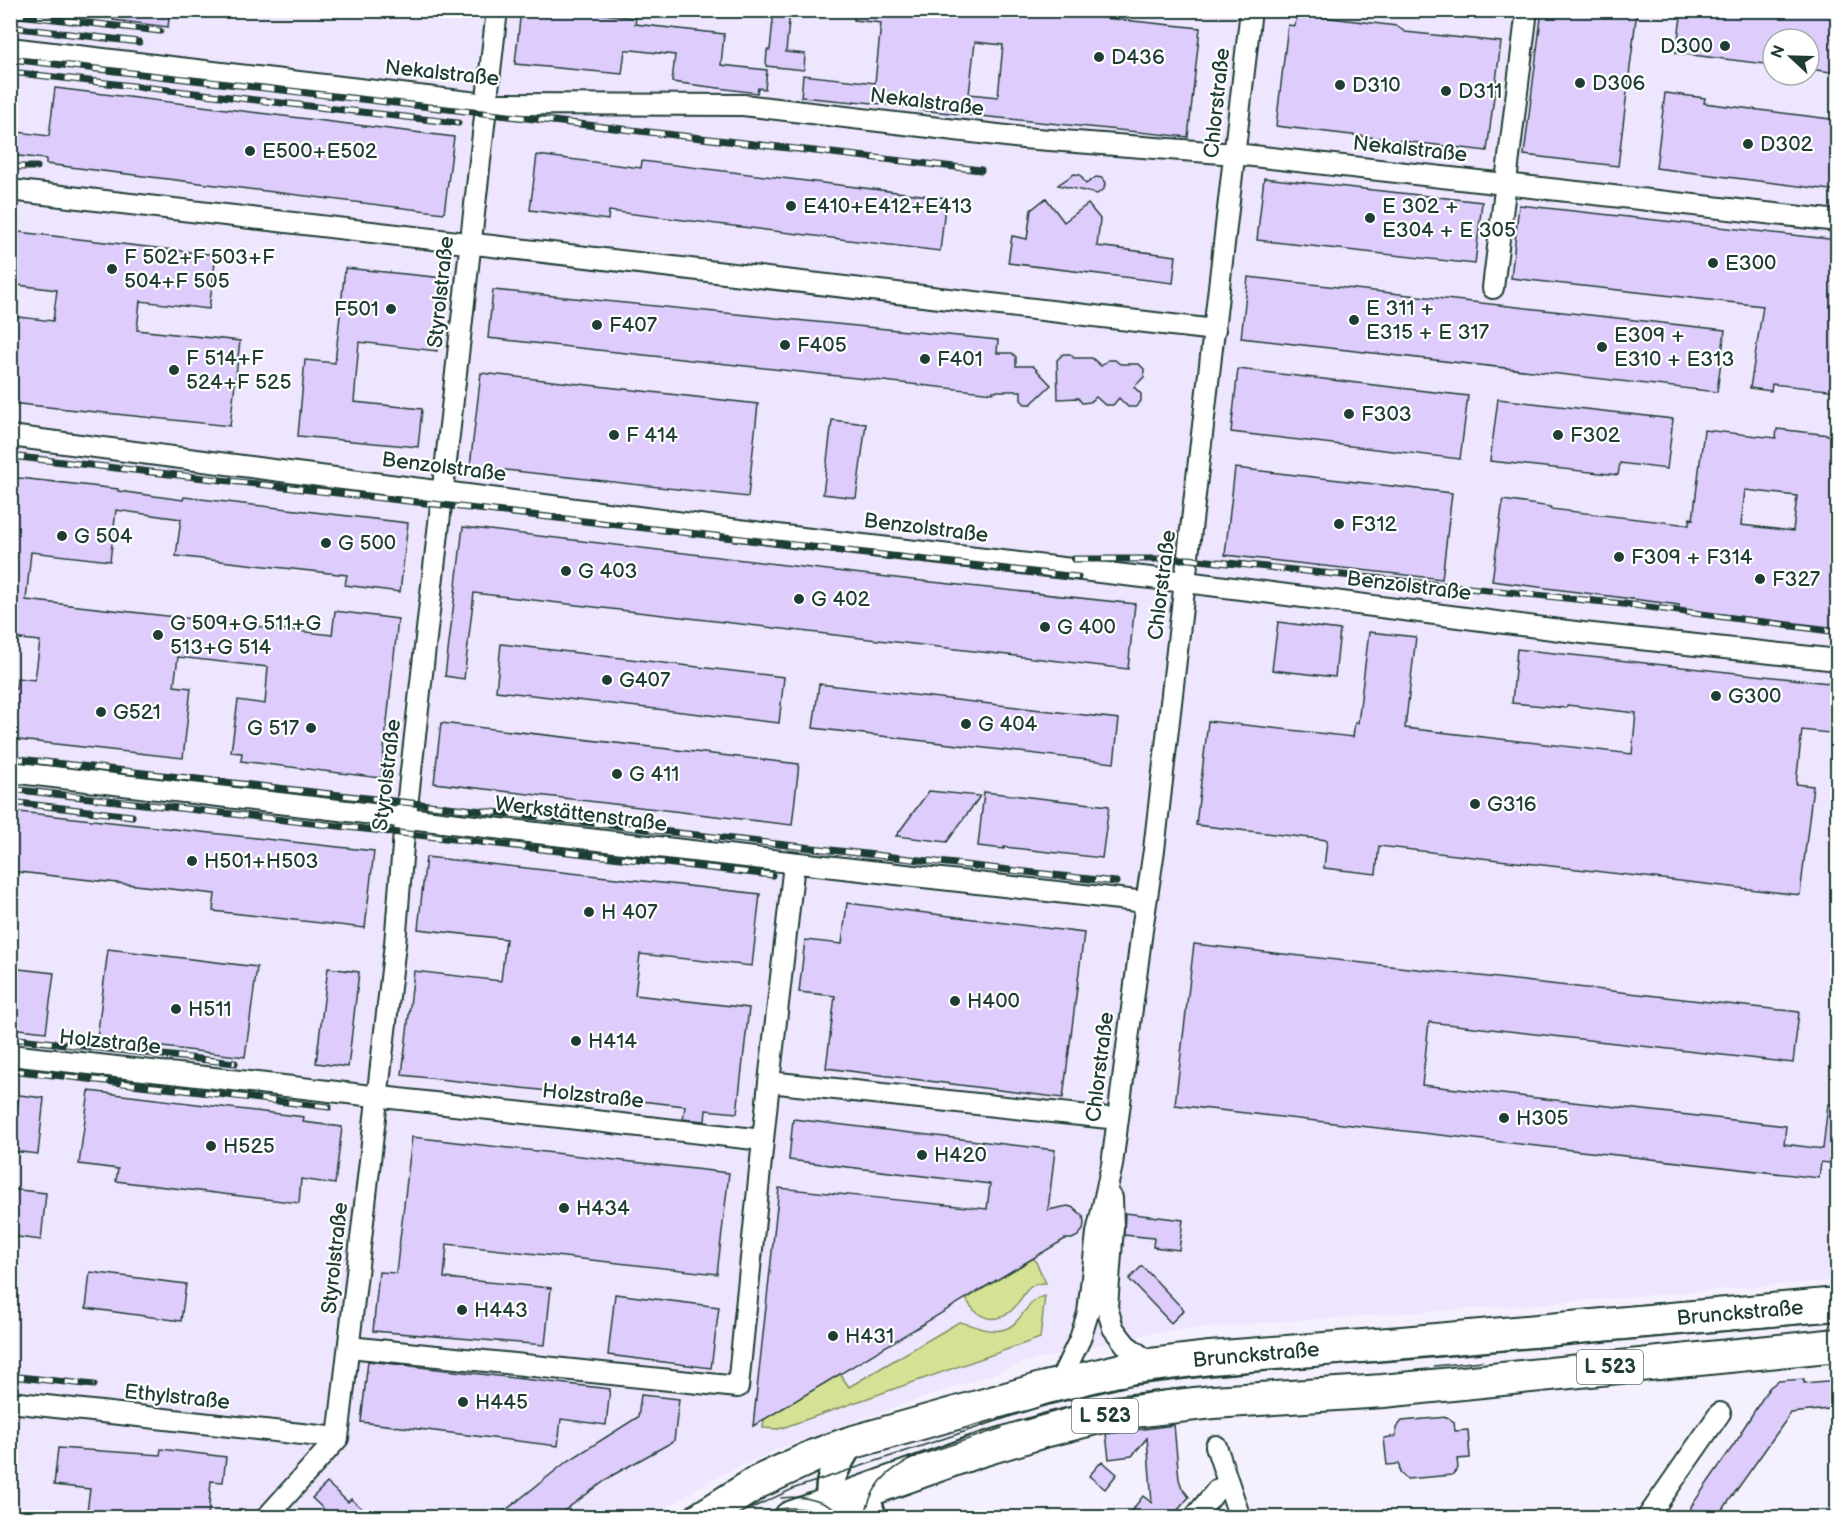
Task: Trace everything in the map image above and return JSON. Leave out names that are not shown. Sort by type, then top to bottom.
[{"type":"main road","name":"Brunckstraße","points":[[701,1518],[758,1482],[814,1456],[850,1443],[1058,1385],[1152,1364],[1838,1304]]},
{"type":"main road","name":"Brunckstraße","points":[[790,1518],[868,1504],[975,1452],[1115,1413],[1213,1402],[1383,1391],[1838,1345]]},
{"type":"main road","points":[[832,1510],[831,1475],[850,1443]]},
{"type":"street","name":"Styrolstraße","points":[[338,1438],[395,944],[406,816],[497,10]]},
{"type":"street","name":"Chlorstraße","points":[[1106,1227],[1186,582],[1251,10]]},
{"type":"street","points":[[1493,288],[1527,10]]},
{"type":"street","name":"Nekalstraße","points":[[10,48],[486,104],[743,105],[1023,138],[1235,154],[1838,221]]},
{"type":"street","points":[[10,190],[1215,330]]},
{"type":"street","name":"Benzolstraße","points":[[10,436],[793,537],[1186,582],[1583,633],[1838,660]]},
{"type":"street","name":"Werkstättenstraße","points":[[10,772],[406,816],[794,864],[1146,902]]},
{"type":"street","points":[[349,1347],[738,1387],[794,864]]},
{"type":"street","name":"Holzstraße","points":[[10,1055],[764,1140]]},
{"type":"street","points":[[769,1082],[1118,1119]]},
{"type":"street","points":[[1106,1227],[1107,1307],[1113,1328],[1126,1345],[1152,1364]]},
{"type":"street","points":[[1058,1385],[1080,1339],[1088,1313],[1106,1227]]},
{"type":"street","name":"Ethylstraße","points":[[10,1402],[338,1438]]},
{"type":"street","points":[[1647,1518],[1720,1413]]},
{"type":"street","points":[[266,1518],[338,1438]]},
{"type":"street","points":[[1216,1446],[1240,1518]]},
{"type":"street","points":[[1194,1518],[1217,1490],[1228,1484]]},
{"type":"shaded area","points":[[10,11],[1837,11],[1837,1280],[1151,1333],[1026,1362],[779,1448],[710,1480],[652,1517],[11,1517]]},
{"type":"green space","points":[[1034,1258],[1046,1283],[1029,1288],[1016,1306],[1004,1316],[991,1319],[980,1315],[966,1299]]},
{"type":"green space","points":[[1837,1287],[1837,1290],[1583,1314],[1581,1310]]},
{"type":"green space","points":[[1045,1296],[1040,1338],[779,1429],[763,1428],[764,1419],[840,1374],[849,1387],[959,1322],[990,1330],[1008,1328],[1032,1303]]},
{"type":"building","points":[[114,10],[170,10],[168,27],[113,20]]},
{"type":"building","points":[[521,10],[570,10],[636,18],[635,24],[724,34],[721,65],[767,70],[765,89],[758,88],[757,93],[672,82],[675,55],[632,50],[625,50],[622,74],[515,64]]},
{"type":"building","points":[[774,10],[790,10],[786,52],[805,54],[804,70],[766,66]]},
{"type":"building","points":[[854,10],[1026,10],[1200,28],[1188,137],[801,97],[803,75],[875,83],[881,23],[854,20]],"holes":[[[975,42],[1003,45],[998,97],[969,94]]]},
{"type":"building","name":"D306","points":[[1542,10],[1637,10],[1618,166],[1524,155]]},
{"type":"building","name":"D300","points":[[1682,10],[1838,10],[1838,73],[1821,71],[1821,27],[1761,27],[1761,64],[1676,53]]},
{"type":"building","points":[[1297,14],[1397,26],[1405,32],[1501,42],[1487,151],[1276,126],[1288,25],[1295,26]]},
{"type":"building","name":"E500+E502","points":[[55,88],[454,137],[444,213],[46,164],[46,159],[10,155],[10,131],[49,136]]},
{"type":"building","name":"D302","points":[[1665,93],[1705,98],[1704,103],[1838,120],[1838,191],[1656,168]]},
{"type":"building","name":"E410+E412+E413","points":[[537,155],[641,168],[642,161],[946,198],[940,251],[609,211],[608,220],[530,210]]},
{"type":"building","points":[[1074,174],[1080,175],[1086,184],[1096,177],[1102,178],[1105,183],[1104,189],[1097,194],[1058,185]]},
{"type":"building","name":"E 302 + E304 + E 305","points":[[1264,178],[1482,202],[1475,264],[1257,240]]},
{"type":"building","points":[[1046,198],[1064,222],[1088,204],[1100,219],[1097,246],[1176,256],[1173,283],[1008,263],[1012,236],[1027,239],[1031,210]]},
{"type":"building","name":"E300","points":[[1519,205],[1838,240],[1838,391],[1772,384],[1771,391],[1750,388],[1763,306],[1511,278]]},
{"type":"building","points":[[10,231],[216,255],[209,309],[140,301],[137,330],[240,341],[230,426],[10,403],[10,316],[53,321],[57,290],[10,284]]},
{"type":"building","points":[[345,268],[444,278],[437,351],[359,342],[354,402],[422,409],[418,447],[298,436],[305,360],[335,363]]},
{"type":"building","points":[[1248,277],[1725,330],[1717,392],[1241,338]]},
{"type":"building","points":[[493,290],[998,340],[997,353],[1012,353],[1016,357],[1016,366],[1033,366],[1051,385],[1031,404],[1025,404],[1021,400],[1021,391],[993,391],[993,393],[488,338]]},
{"type":"building","points":[[1063,354],[1070,354],[1074,358],[1092,358],[1101,366],[1108,360],[1115,360],[1120,364],[1139,364],[1144,369],[1144,377],[1134,387],[1141,394],[1141,401],[1136,407],[1128,407],[1119,398],[1113,405],[1105,405],[1096,397],[1090,402],[1082,403],[1078,398],[1058,399],[1057,360]]},
{"type":"building","name":"F303","points":[[1238,369],[1468,396],[1460,459],[1231,432]]},
{"type":"building","name":"F 414","points":[[481,373],[758,404],[748,497],[470,466]]},
{"type":"building","name":"F302","points":[[1498,399],[1673,419],[1667,469],[1620,463],[1618,475],[1490,461]]},
{"type":"building","points":[[832,420],[866,424],[856,498],[823,494]]},
{"type":"building","points":[[1777,429],[1838,436],[1838,628],[1679,609],[1679,605],[1492,581],[1503,500],[1551,507],[1550,509],[1689,525],[1690,518],[1693,519],[1704,430],[1776,438]],"holes":[[[1745,490],[1797,496],[1793,531],[1741,525]]]},
{"type":"building","name":"F312","points":[[1235,468],[1452,493],[1442,579],[1225,555]]},
{"type":"building","points":[[10,477],[118,489],[118,491],[183,500],[184,497],[408,523],[400,592],[345,585],[347,575],[176,556],[181,519],[116,510],[110,561],[31,552],[26,600],[332,635],[335,611],[398,619],[381,778],[241,761],[242,753],[231,752],[238,700],[265,704],[268,667],[178,657],[174,686],[191,688],[183,758],[10,739],[10,689],[16,689],[17,678],[35,680],[40,641],[10,638]]},
{"type":"building","points":[[463,527],[1135,604],[1128,669],[474,593],[464,679],[445,676]]},
{"type":"building","points":[[1278,622],[1340,630],[1335,677],[1272,670]]},
{"type":"building","points":[[1369,632],[1416,637],[1405,728],[1632,754],[1636,713],[1567,705],[1566,708],[1512,703],[1517,649],[1838,684],[1838,734],[1802,730],[1796,784],[1813,786],[1800,895],[1379,846],[1376,874],[1324,868],[1327,840],[1196,825],[1208,721],[1353,737],[1355,722],[1358,723]]},
{"type":"building","name":"G407","points":[[501,644],[784,677],[779,723],[496,691]]},
{"type":"building","name":"G 404","points":[[819,684],[1119,719],[1114,763],[813,728]]},
{"type":"building","name":"G 411","points":[[441,723],[799,764],[792,825],[434,783]]},
{"type":"building","points":[[929,791],[980,796],[947,842],[896,836]]},
{"type":"building","points":[[984,792],[1109,806],[1102,858],[978,846]]},
{"type":"building","name":"H501+H503","points":[[10,811],[374,851],[365,928],[213,911],[215,894],[10,871]]},
{"type":"building","points":[[426,857],[760,894],[752,966],[640,954],[635,995],[749,1008],[737,1113],[706,1110],[705,1121],[683,1119],[685,1106],[402,1075],[414,971],[501,981],[506,939],[418,929]]},
{"type":"building","name":"H400","points":[[847,903],[1084,933],[1063,1098],[826,1068],[835,996],[799,992],[805,940],[842,944]]},
{"type":"building","points":[[1194,944],[1799,1012],[1793,1063],[1429,1022],[1422,1085],[1786,1126],[1784,1144],[1823,1149],[1828,1104],[1838,1105],[1838,1164],[1821,1162],[1819,1178],[1175,1105]]},
{"type":"building","name":"H511","points":[[108,949],[257,967],[245,1057],[97,1039]]},
{"type":"building","points":[[10,968],[54,973],[46,1032],[10,1028]]},
{"type":"building","points":[[328,968],[359,972],[348,1067],[316,1063]]},
{"type":"building","name":"H525","points":[[89,1091],[304,1117],[303,1122],[342,1127],[335,1184],[301,1179],[299,1203],[116,1181],[118,1169],[79,1164]]},
{"type":"building","points":[[19,1095],[44,1098],[38,1154],[12,1151]]},
{"type":"building","name":"H431","points":[[793,1119],[1055,1150],[1048,1210],[1068,1206],[1074,1208],[1083,1216],[1083,1230],[1078,1236],[1065,1239],[753,1426],[779,1188],[987,1209],[990,1184],[789,1160]]},
{"type":"building","name":"H434","points":[[412,1137],[729,1173],[717,1274],[447,1244],[444,1278],[551,1288],[545,1345],[373,1331],[379,1272],[396,1273]]},
{"type":"building","points":[[10,1189],[46,1193],[41,1240],[10,1236]]},
{"type":"building","points":[[1125,1213],[1183,1220],[1179,1250],[1153,1247],[1154,1238],[1124,1235]]},
{"type":"building","points":[[1142,1266],[1184,1310],[1171,1323],[1129,1279]]},
{"type":"building","points":[[90,1272],[186,1284],[181,1321],[86,1308]]},
{"type":"building","points":[[615,1294],[719,1307],[711,1368],[608,1355]]},
{"type":"building","name":"H445","points":[[368,1361],[610,1389],[606,1425],[561,1419],[558,1446],[361,1422]]},
{"type":"building","points":[[1804,1379],[1804,1383],[1838,1380],[1838,1408],[1791,1413],[1717,1518],[1703,1518],[1690,1508],[1742,1433],[1769,1388],[1778,1381]]},
{"type":"building","points":[[641,1395],[679,1399],[674,1441],[613,1475],[554,1518],[496,1518],[565,1463],[638,1417]]},
{"type":"building","points":[[1447,1417],[1454,1422],[1455,1431],[1468,1430],[1470,1458],[1457,1459],[1458,1468],[1452,1475],[1407,1479],[1400,1473],[1399,1464],[1387,1465],[1384,1438],[1396,1436],[1396,1428],[1402,1421]]},
{"type":"building","points":[[1174,1425],[1179,1479],[1189,1497],[1171,1518],[1126,1518],[1143,1496],[1152,1503],[1147,1438],[1132,1456],[1109,1459],[1106,1434]]},
{"type":"building","points":[[58,1448],[160,1455],[161,1449],[226,1457],[223,1482],[211,1481],[208,1518],[86,1518],[90,1489],[54,1485]]},
{"type":"building","points":[[1102,1461],[1117,1474],[1105,1489],[1089,1476]]},
{"type":"building","points":[[327,1483],[348,1502],[351,1499],[373,1518],[333,1518],[312,1498]]},
{"type":"tram line","points":[[730,1518],[795,1488],[1048,1404],[1119,1387],[1211,1376],[1838,1321]]},
{"type":"tram line","points":[[1434,1366],[1482,1361]]},
{"type":"tram line","points":[[1025,1420],[1089,1402],[1174,1389]]},
{"type":"tram line","points":[[908,1459],[1002,1428]]},
{"type":"tram line","points":[[865,1518],[871,1497],[882,1480],[897,1467],[916,1457]]},
{"type":"tram line","points":[[781,1498],[799,1497],[816,1500],[831,1507],[845,1518]]},
{"type":"tram line","points":[[749,1517],[779,1509],[800,1508],[830,1518]]},
{"type":"railway","points":[[10,14],[160,31]]},
{"type":"railway","points":[[10,27],[139,42]]},
{"type":"railway","points":[[10,59],[981,170]]},
{"type":"railway","points":[[10,72],[458,123]]},
{"type":"railway","points":[[10,167],[37,167]]},
{"type":"railway","points":[[10,456],[1078,577]]},
{"type":"railway","points":[[1074,559],[1189,559],[1633,605],[1838,632]]},
{"type":"railway","points":[[10,758],[1116,882]]},
{"type":"railway","points":[[10,789],[772,875]]},
{"type":"railway","points":[[10,802],[132,816]]},
{"type":"railway","points":[[10,1038],[235,1063]]},
{"type":"railway","points":[[10,1070],[329,1107]]},
{"type":"railway","points":[[10,1376],[94,1385]]},
{"type":"place","name":"D300","points":[[1725,46]]},
{"type":"place","name":"D436","points":[[1099,57]]},
{"type":"place","name":"D306","points":[[1580,83]]},
{"type":"place","name":"D310","points":[[1340,85]]},
{"type":"place","name":"D311","points":[[1446,91]]},
{"type":"place","name":"D302","points":[[1748,144]]},
{"type":"place","name":"E500+E502","points":[[250,151]]},
{"type":"place","name":"E410+E412+E413","points":[[791,206]]},
{"type":"place","name":"E 302 + E304 + E 305","points":[[1370,218]]},
{"type":"place","name":"E300","points":[[1713,263]]},
{"type":"place","name":"F 502+F 503+F 504+F 505","points":[[112,269]]},
{"type":"place","name":"F501","points":[[391,309]]},
{"type":"place","name":"E 311 + E315 + E 317","points":[[1354,320]]},
{"type":"place","name":"F407","points":[[597,325]]},
{"type":"place","name":"F405","points":[[785,345]]},
{"type":"place","name":"E309 + E310 + E313","points":[[1602,347]]},
{"type":"place","name":"F401","points":[[925,359]]},
{"type":"place","name":"F 514+F 524+F 525","points":[[174,370]]},
{"type":"place","name":"F303","points":[[1349,414]]},
{"type":"place","name":"F 414","points":[[614,435]]},
{"type":"place","name":"F302","points":[[1558,435]]},
{"type":"place","name":"F312","points":[[1339,524]]},
{"type":"place","name":"G 504","points":[[62,536]]},
{"type":"place","name":"G 500","points":[[326,543]]},
{"type":"place","name":"F309 + F314","points":[[1619,557]]},
{"type":"place","name":"G 403","points":[[566,571]]},
{"type":"place","name":"F327","points":[[1760,579]]},
{"type":"place","name":"G 402","points":[[799,599]]},
{"type":"place","name":"G 400","points":[[1045,627]]},
{"type":"place","name":"G 509+G 511+G 513+G 514","points":[[158,635]]},
{"type":"place","name":"G407","points":[[607,680]]},
{"type":"place","name":"G300","points":[[1716,696]]},
{"type":"place","name":"G521","points":[[101,712]]},
{"type":"place","name":"G 404","points":[[966,724]]},
{"type":"place","name":"G 517","points":[[311,728]]},
{"type":"place","name":"G 411","points":[[617,774]]},
{"type":"place","name":"G316","points":[[1475,804]]},
{"type":"place","name":"H501+H503","points":[[192,861]]},
{"type":"place","name":"H 407","points":[[589,912]]},
{"type":"place","name":"H400","points":[[955,1001]]},
{"type":"place","name":"H511","points":[[176,1009]]},
{"type":"place","name":"H414","points":[[576,1041]]},
{"type":"place","name":"H305","points":[[1504,1118]]},
{"type":"place","name":"H525","points":[[211,1146]]},
{"type":"place","name":"H420","points":[[922,1155]]},
{"type":"place","name":"H434","points":[[564,1208]]},
{"type":"place","name":"H443","points":[[462,1310]]},
{"type":"place","name":"H431","points":[[833,1336]]},
{"type":"place","name":"H445","points":[[463,1402]]}]
